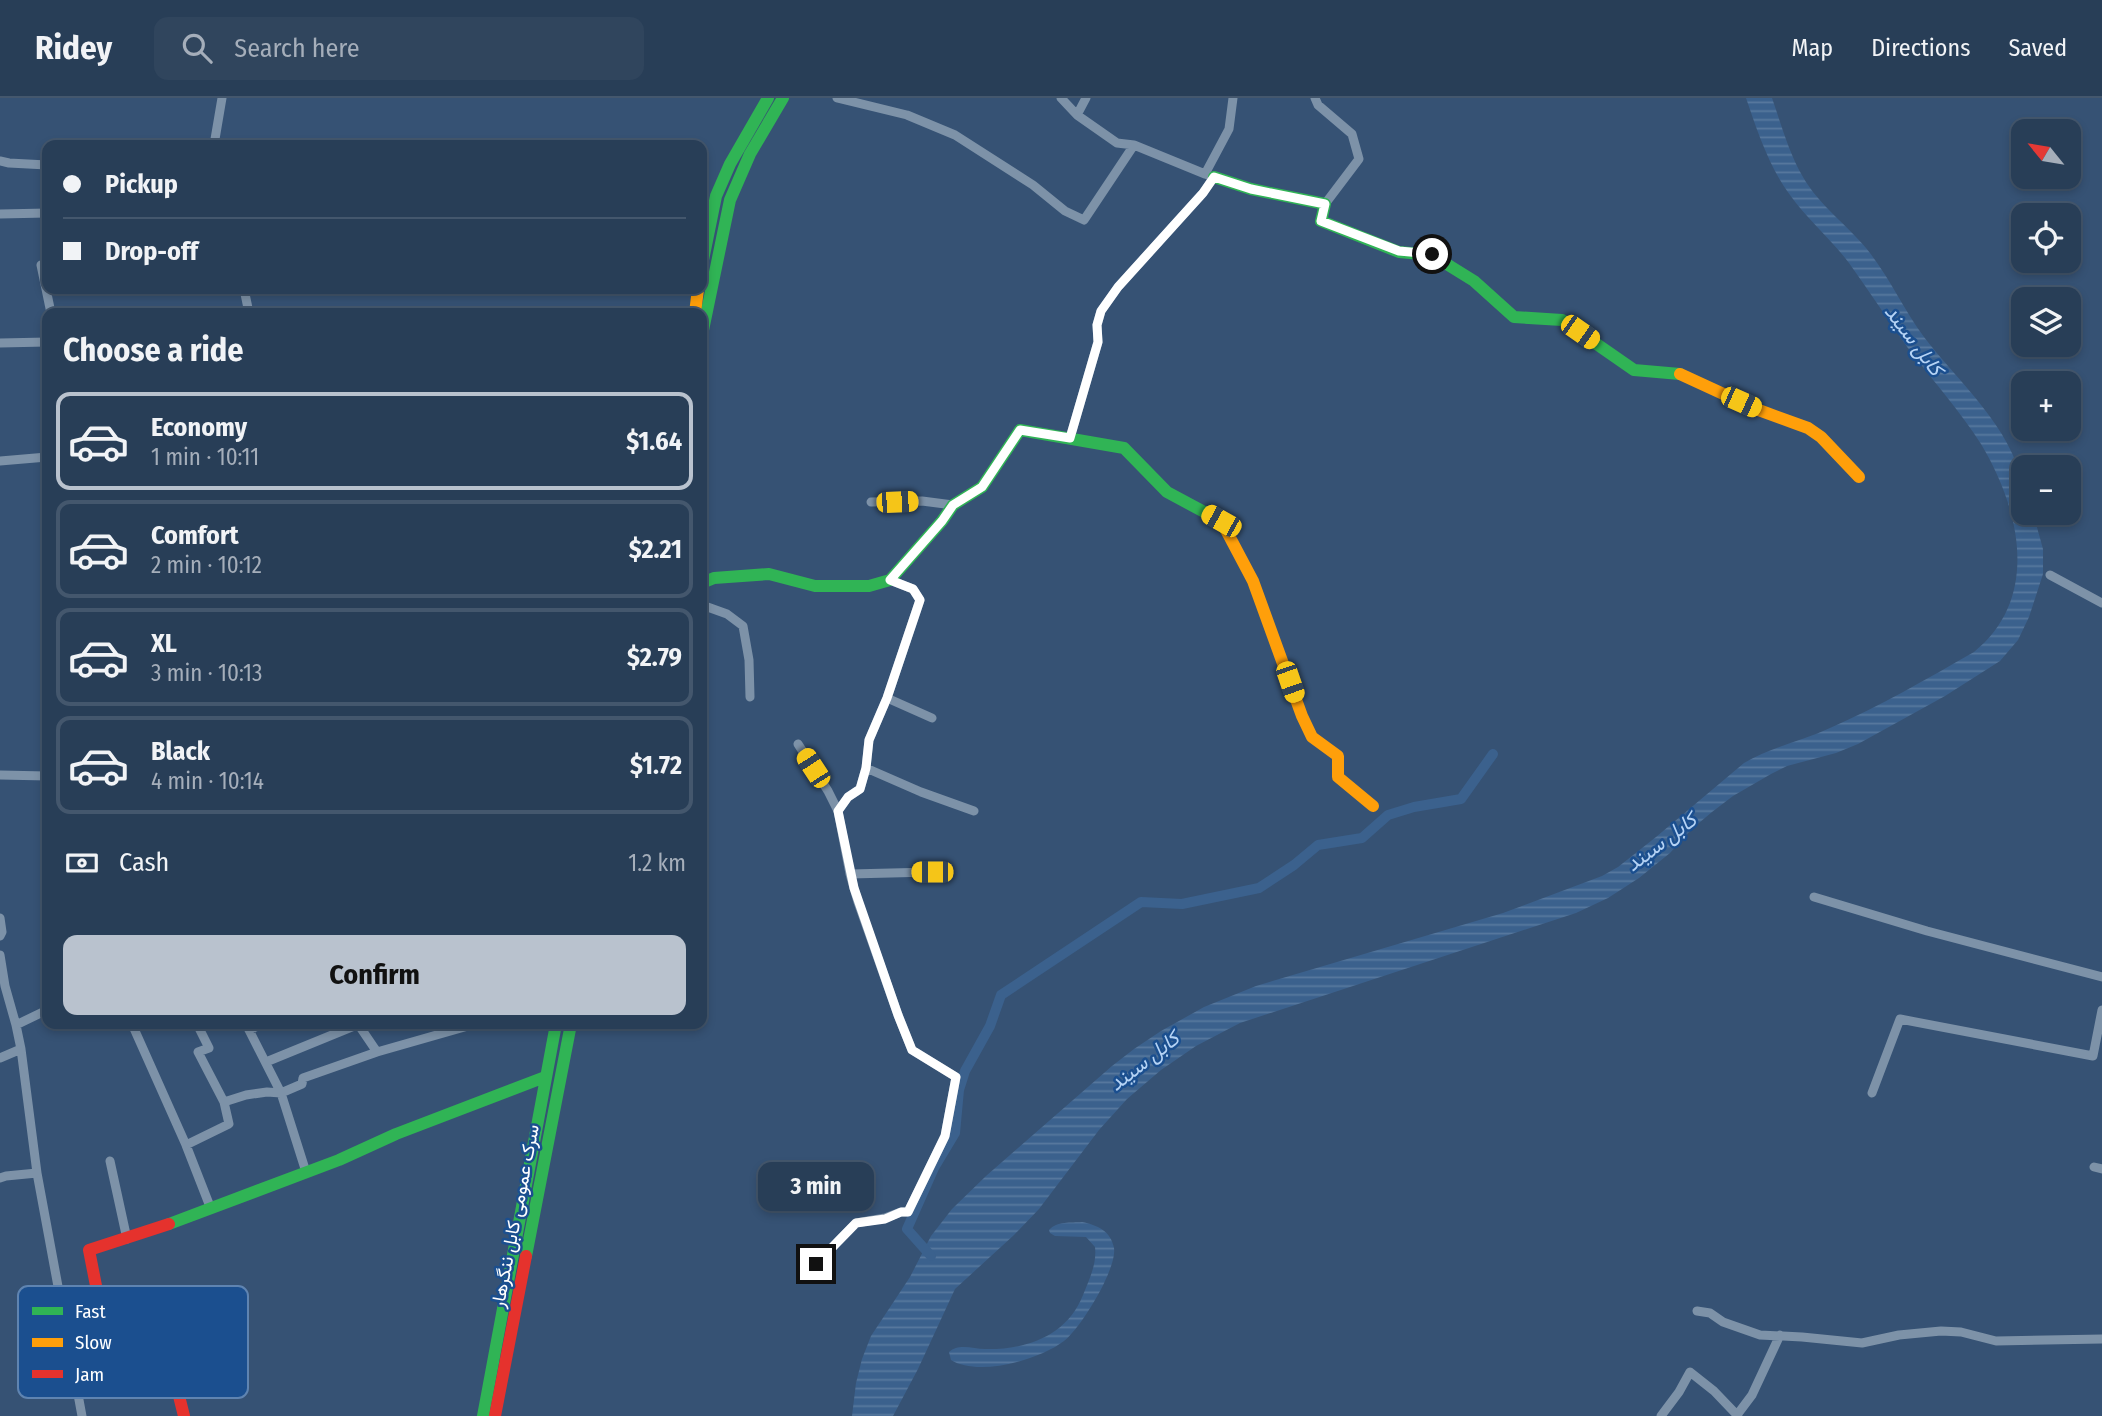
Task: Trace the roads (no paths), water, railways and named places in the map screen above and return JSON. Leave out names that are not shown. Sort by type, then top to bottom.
[{"type":"main road","points":[[707,240],[716,196],[730,164],[768,98]]},
{"type":"main road","points":[[707,311],[730,200],[750,154],[782,99]]},
{"type":"main road","points":[[1210,175],[1251,189],[1325,204],[1321,221],[1399,251],[1432,254],[1474,281],[1514,317],[1562,320],[1634,370],[1679,373],[1756,409],[1808,428],[1821,437],[1859,477]]},
{"type":"main road","points":[[707,581],[714,578],[769,574],[815,586],[869,586],[890,580],[953,505],[982,487],[1020,430],[1124,448],[1167,492],[1221,521],[1253,581],[1312,737],[1338,756],[1339,777],[1373,806]]},
{"type":"main road","name":"سرک عمومی کابل ننگرهار","points":[[483,1416],[554,1029]]},
{"type":"main road","name":"سرک عمومی کابل ننگرهار","points":[[495,1416],[570,1029]]},
{"type":"main road","points":[[96,1286],[89,1250],[211,1209],[545,1077]]},
{"type":"main road","points":[[180,1398],[184,1416]]},
{"type":"street","points":[[215,140],[222,98]]},
{"type":"street","points":[[837,98],[907,115],[956,135],[1033,185],[1065,211],[1084,220],[1133,145]]},
{"type":"street","points":[[1061,98],[1077,115],[1117,144],[1133,145],[1210,175]]},
{"type":"street","points":[[1077,115],[1086,98]]},
{"type":"street","points":[[1070,438],[1098,342],[1097,325],[1101,311],[1118,287],[1203,193],[1229,129],[1233,98]]},
{"type":"street","points":[[1315,98],[1318,105],[1352,134],[1359,159],[1325,204]]},
{"type":"street","points":[[0,161],[42,165]]},
{"type":"street","points":[[0,214],[42,213]]},
{"type":"street","points":[[41,265],[42,270]]},
{"type":"street","points":[[0,343],[42,342]]},
{"type":"street","points":[[0,461],[42,457]]},
{"type":"street","points":[[871,502],[922,501],[953,505]]},
{"type":"street","points":[[2050,575],[2102,603]]},
{"type":"street","points":[[838,811],[848,797],[860,789],[866,768],[869,740],[887,698],[920,600],[913,589],[890,580]]},
{"type":"street","points":[[707,607],[727,614],[743,626],[749,660],[750,697]]},
{"type":"street","points":[[887,698],[932,718]]},
{"type":"street","points":[[798,744],[838,811],[850,874],[912,1050],[956,1077],[945,1136],[908,1212],[856,1223],[816,1264]]},
{"type":"street","points":[[866,768],[974,811]]},
{"type":"street","points":[[0,775],[42,776]]},
{"type":"street","points":[[850,874],[932,872]]},
{"type":"street","points":[[1814,897],[1927,931],[2102,977]]},
{"type":"street","points":[[0,918],[1,933]]},
{"type":"street","points":[[0,955],[2,987],[16,1025],[21,1049],[37,1173],[59,1286]]},
{"type":"street","points":[[1872,1093],[1900,1019],[2093,1056],[2102,1010]]},
{"type":"street","points":[[16,1025],[42,1012]]},
{"type":"street","points":[[134,1029],[186,1145],[211,1209]]},
{"type":"street","points":[[186,1145],[229,1124],[224,1102],[198,1052],[209,1048],[200,1029]]},
{"type":"street","points":[[253,1029],[249,1031],[281,1093],[306,1172]]},
{"type":"street","points":[[266,1062],[346,1029]]},
{"type":"street","points":[[361,1029],[377,1052]]},
{"type":"street","points":[[224,1102],[246,1095],[281,1093],[302,1084],[303,1078],[377,1052],[458,1029]]},
{"type":"street","points":[[0,1058],[21,1049]]},
{"type":"street","points":[[110,1161],[127,1239]]},
{"type":"street","points":[[0,1178],[37,1173]]},
{"type":"street","points":[[1697,1311],[1710,1313],[1723,1322],[1760,1335],[1862,1343],[1899,1335],[1941,1331],[1961,1332],[1996,1341],[2102,1339]]},
{"type":"street","points":[[1661,1416],[1690,1372],[1714,1391],[1737,1415],[1752,1395],[1780,1335]]},
{"type":"street","points":[[79,1398],[82,1416]]},
{"type":"water","name":"کابل سيند","points":[[1746,98],[1772,98],[1794,158],[1809,187],[1866,248],[1924,337],[1996,425],[2013,455],[2011,514],[1995,469],[1973,432],[1910,351],[1849,263],[1790,195],[1764,148]]},
{"type":"water","name":"کابل سيند","points":[[2014,525],[2036,525],[2043,549],[2043,574],[2029,617],[2018,640],[2000,661],[1945,696],[1858,744],[1787,766],[1733,796],[1693,828],[1670,853],[1608,898],[1576,913],[1240,1023],[1196,1046],[1161,1070],[1127,1099],[1099,1130],[1039,1209],[955,1289],[893,1416],[852,1416],[856,1383],[871,1336],[910,1277],[931,1236],[952,1209],[986,1176],[1134,1049],[1204,1007],[1256,986],[1503,913],[1602,876],[1618,867],[1744,763],[1830,728],[1974,652],[1995,630],[2009,606],[2016,580]]},
{"type":"water","points":[[1082,1222],[1107,1233],[1114,1248],[1110,1270],[1104,1283],[1071,1334],[1053,1348],[1008,1364],[977,1367],[951,1360],[949,1352],[953,1349],[1015,1347],[1043,1338],[1067,1321],[1076,1309],[1090,1278],[1095,1247],[1086,1237],[1055,1236],[1049,1230],[1060,1224]]},
{"type":"waterway","points":[[931,1256],[907,1229],[934,1168],[955,1133],[959,1090],[965,1071],[990,1026],[1001,995],[1141,902],[1182,904],[1259,888],[1318,845],[1362,838],[1388,815],[1414,807],[1461,799],[1493,754]]}]
